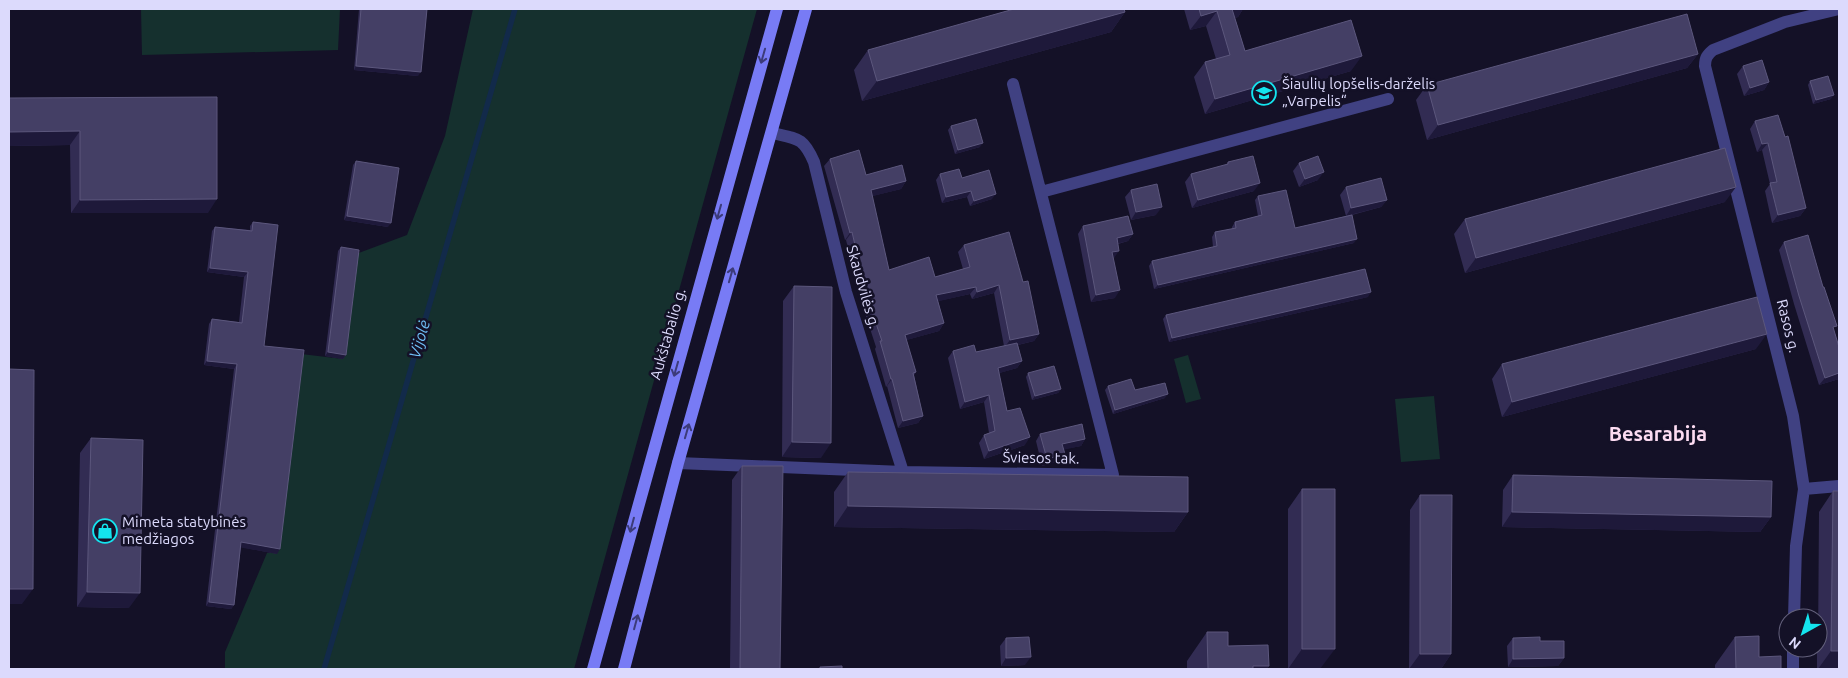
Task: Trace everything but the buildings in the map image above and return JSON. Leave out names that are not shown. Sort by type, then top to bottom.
[{"type":"main road","name":"Aukštabalio g.","points":[[593,669],[777,9]]},
{"type":"main road","points":[[624,669],[678,463],[806,9]]},
{"type":"street","name":"Rasos g.","points":[[1794,608],[1796,546],[1804,489],[1794,416],[1705,66],[1708,54],[1713,50],[1785,22],[1839,9]]},
{"type":"street","name":"Šviesos tak.","points":[[678,463],[903,472],[1113,475],[1013,84]]},
{"type":"street","points":[[1041,192],[1388,99]]},
{"type":"street","name":"Skaudvilės g.","points":[[772,134],[797,138],[806,145],[814,162],[846,292],[903,472]]},
{"type":"street","points":[[1804,489],[1839,486]]},
{"type":"green space","points":[[141,9],[340,9],[338,50],[142,55]]},
{"type":"green space","points":[[473,9],[757,9],[574,669],[225,669],[225,652],[267,553],[277,553],[301,354],[343,359],[356,254],[407,235],[445,136]]},
{"type":"green space","points":[[1188,355],[1201,399],[1186,403],[1174,359]]},
{"type":"green space","points":[[1434,396],[1440,459],[1401,462],[1395,399]]},
{"type":"waterway","name":"Vijolė","points":[[324,669],[515,9]]},
{"type":"place","name":"Šiaulių lopšelis-darželis „Varpelis“","points":[[1264,93]]},
{"type":"place","name":"Mimeta statybinės medžiagos","points":[[105,531]]},
{"type":"district","name":"Besarabija","points":[[1658,434]]}]
